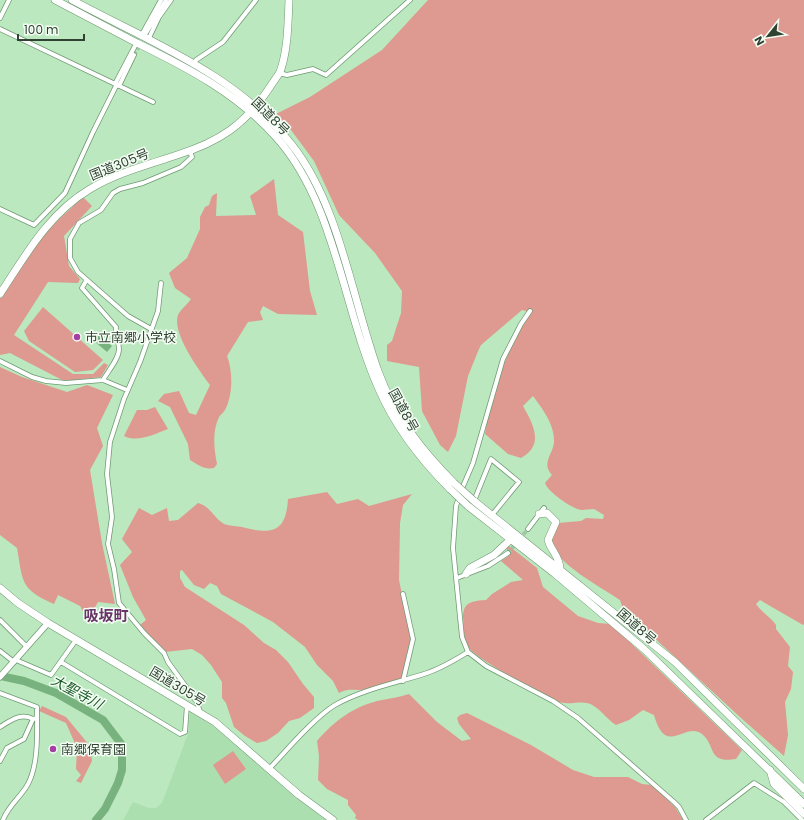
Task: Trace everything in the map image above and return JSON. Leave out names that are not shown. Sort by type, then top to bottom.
[{"type":"highway","name":"国道8号","points":[[55,0],[143,38],[189,69],[254,109]]},
{"type":"highway","name":"国道8号","points":[[72,0],[195,64],[238,91],[288,151],[305,177],[322,214],[362,343],[387,407],[414,450],[510,540],[554,573],[644,649],[804,804]]},
{"type":"highway","name":"国道305号","points":[[0,294],[48,225],[80,195],[119,175],[206,146],[228,133],[254,109],[279,73],[285,52],[289,0]]},
{"type":"highway","name":"国道8号","points":[[471,504],[492,516],[560,569],[674,662],[804,789]]},
{"type":"highway","points":[[542,511],[547,513],[556,522],[548,540],[560,562],[560,569]]},
{"type":"highway","points":[[466,574],[470,568],[494,555],[510,540]]},
{"type":"highway","name":"国道305号","points":[[0,588],[18,603],[48,623],[200,712],[228,733],[299,795],[333,820]]},
{"type":"highway","points":[[737,722],[747,725],[804,783]]},
{"type":"highway","points":[[770,770],[774,784],[804,814]]},
{"type":"street","points":[[0,18],[9,0]]},
{"type":"street","points":[[143,38],[161,0]]},
{"type":"street","points":[[0,209],[34,225],[62,196],[117,85],[166,0]]},
{"type":"street","points":[[143,38],[171,0]]},
{"type":"street","points":[[195,64],[196,60],[223,42],[256,0]]},
{"type":"street","points":[[279,73],[287,75],[313,70],[326,75],[410,0]]},
{"type":"street","points":[[0,29],[154,102]]},
{"type":"street","points":[[117,85],[134,55]]},
{"type":"street","points":[[151,329],[128,316],[86,281],[78,272],[70,258],[70,239],[75,227],[85,219],[101,210],[111,195],[117,190],[142,184],[187,163],[192,157],[190,151]]},
{"type":"street","points":[[86,281],[82,288],[116,327],[115,336],[119,351],[103,380]]},
{"type":"street","points":[[160,283],[158,311],[140,362],[113,430],[106,474],[112,517],[108,544],[114,569],[116,593],[122,607],[144,633],[164,653],[168,662],[197,702],[200,712]]},
{"type":"street","points":[[530,312],[522,322],[503,359],[473,463],[456,506],[453,548],[462,637],[468,652],[486,666],[553,701],[578,718],[674,802],[686,820]]},
{"type":"street","points":[[0,361],[32,377],[52,382],[66,383],[103,380],[128,390]]},
{"type":"street","points":[[471,504],[491,459],[519,482],[492,516]]},
{"type":"street","points":[[528,529],[542,511]]},
{"type":"street","points":[[457,578],[488,566],[508,553]]},
{"type":"street","points":[[403,594],[413,639],[403,680]]},
{"type":"street","points":[[0,620],[27,647]]},
{"type":"street","points":[[0,677],[48,623]]},
{"type":"street","points":[[0,651],[15,661],[51,675],[76,639]]},
{"type":"street","points":[[269,769],[300,736],[335,705],[357,695],[447,665],[468,652]]},
{"type":"street","points":[[61,662],[180,734],[185,732],[187,705]]},
{"type":"street","points":[[0,693],[30,703],[37,708],[35,719],[36,757],[32,774],[21,794],[6,812],[3,820]]},
{"type":"street","points":[[0,727],[21,716],[27,716],[35,719]]},
{"type":"street","points":[[0,761],[7,748],[24,739],[35,719]]},
{"type":"street","points":[[706,820],[754,783],[784,802],[802,820]]},
{"type":"shaded area","points":[[428,0],[804,0],[804,624],[803,625],[760,600],[756,604],[774,622],[776,629],[790,647],[788,666],[793,672],[791,689],[785,702],[788,735],[784,756],[623,609],[620,600],[581,575],[555,551],[551,543],[551,538],[558,523],[581,521],[586,518],[603,519],[604,515],[594,509],[577,509],[560,499],[547,487],[545,483],[552,475],[547,466],[554,440],[550,422],[533,396],[523,406],[535,434],[533,447],[528,453],[521,458],[508,454],[485,434],[496,387],[506,358],[527,315],[526,311],[522,310],[481,345],[468,376],[456,436],[448,452],[440,445],[422,411],[419,367],[387,361],[387,345],[392,341],[401,313],[402,291],[375,253],[339,215],[314,161],[291,130],[276,114],[310,97],[382,50]]},
{"type":"shaded area","points":[[274,179],[278,215],[303,232],[310,291],[317,315],[278,314],[263,306],[260,312],[263,320],[248,322],[227,356],[231,376],[231,390],[228,404],[219,417],[215,428],[214,447],[217,464],[214,468],[205,468],[190,460],[188,444],[170,407],[158,401],[164,394],[179,391],[189,413],[196,415],[210,385],[187,350],[178,329],[177,320],[179,313],[191,299],[175,288],[169,273],[187,258],[200,229],[200,217],[205,207],[209,205],[212,196],[217,193],[216,216],[256,215],[250,196]]},
{"type":"shaded area","points":[[83,197],[92,206],[64,236],[69,266],[80,279],[78,283],[48,282],[14,335],[73,374],[93,374],[104,363],[108,365],[101,377],[64,381],[10,353],[0,355],[0,296],[41,236]]},
{"type":"shaded area","points":[[43,307],[103,360],[93,370],[75,372],[29,341],[24,331]]},
{"type":"shaded area","points":[[99,335],[112,346],[107,352],[94,341]]},
{"type":"shaded area","points":[[0,367],[22,377],[67,392],[87,385],[113,395],[97,428],[103,446],[90,470],[102,543],[115,604],[98,602],[88,620],[80,606],[58,595],[54,604],[43,599],[29,589],[22,577],[17,548],[0,535]]},
{"type":"shaded area","points":[[155,407],[168,429],[135,439],[124,436],[137,410],[147,410]]},
{"type":"shaded area","points":[[327,492],[337,504],[358,499],[369,506],[412,494],[403,505],[400,523],[399,580],[411,638],[401,680],[363,690],[347,690],[339,693],[333,681],[317,665],[305,647],[273,622],[221,594],[217,586],[210,583],[204,589],[194,585],[182,570],[180,571],[180,578],[185,587],[244,625],[264,643],[276,650],[288,662],[314,697],[314,708],[300,718],[289,721],[278,733],[266,741],[257,743],[234,727],[226,703],[222,698],[222,682],[211,665],[202,655],[192,649],[165,652],[140,625],[146,620],[133,597],[120,565],[132,552],[122,539],[139,508],[152,515],[167,508],[169,521],[178,520],[198,503],[209,509],[217,519],[224,524],[262,531],[276,528],[281,524],[287,510],[288,499]]},
{"type":"shaded area","points":[[509,546],[537,568],[543,587],[578,616],[598,623],[611,624],[742,750],[736,759],[720,759],[713,752],[706,738],[696,731],[676,736],[664,734],[659,728],[654,715],[643,710],[629,720],[616,725],[591,704],[559,702],[511,677],[474,653],[466,644],[464,637],[463,612],[467,605],[473,602],[486,600],[492,594],[511,582],[523,580],[501,561],[510,555],[506,548]]},
{"type":"shaded area","points":[[409,694],[437,722],[462,741],[471,739],[459,724],[457,718],[460,715],[467,713],[531,745],[573,770],[594,777],[628,777],[642,784],[652,785],[675,807],[683,820],[358,820],[355,818],[356,815],[348,805],[348,800],[327,789],[318,780],[319,756],[317,741],[338,721],[354,710],[372,702]]},
{"type":"shaded area","points":[[42,706],[66,717],[90,746],[92,761],[81,783],[76,781],[81,775],[76,769],[77,748],[66,723],[39,711]]},
{"type":"shaded area","points":[[190,711],[227,735],[305,804],[327,820],[123,820],[133,802],[149,808],[156,808],[162,803],[188,734]]},
{"type":"shaded area","points":[[233,751],[246,769],[225,784],[213,765]]},
{"type":"waterway","name":"大聖寺川","points":[[0,676],[24,681],[56,693],[103,720],[122,745],[122,770],[118,783],[105,809],[96,820]]},
{"type":"tunnel","points":[[134,55],[145,36]]},
{"type":"tunnel","points":[[508,553],[528,529]]},
{"type":"place","name":"市立南郷小学校","points":[[77,337]]},
{"type":"place","name":"南郷保育園","points":[[53,749]]},
{"type":"district","name":"吸坂町","points":[[106,616]]}]
